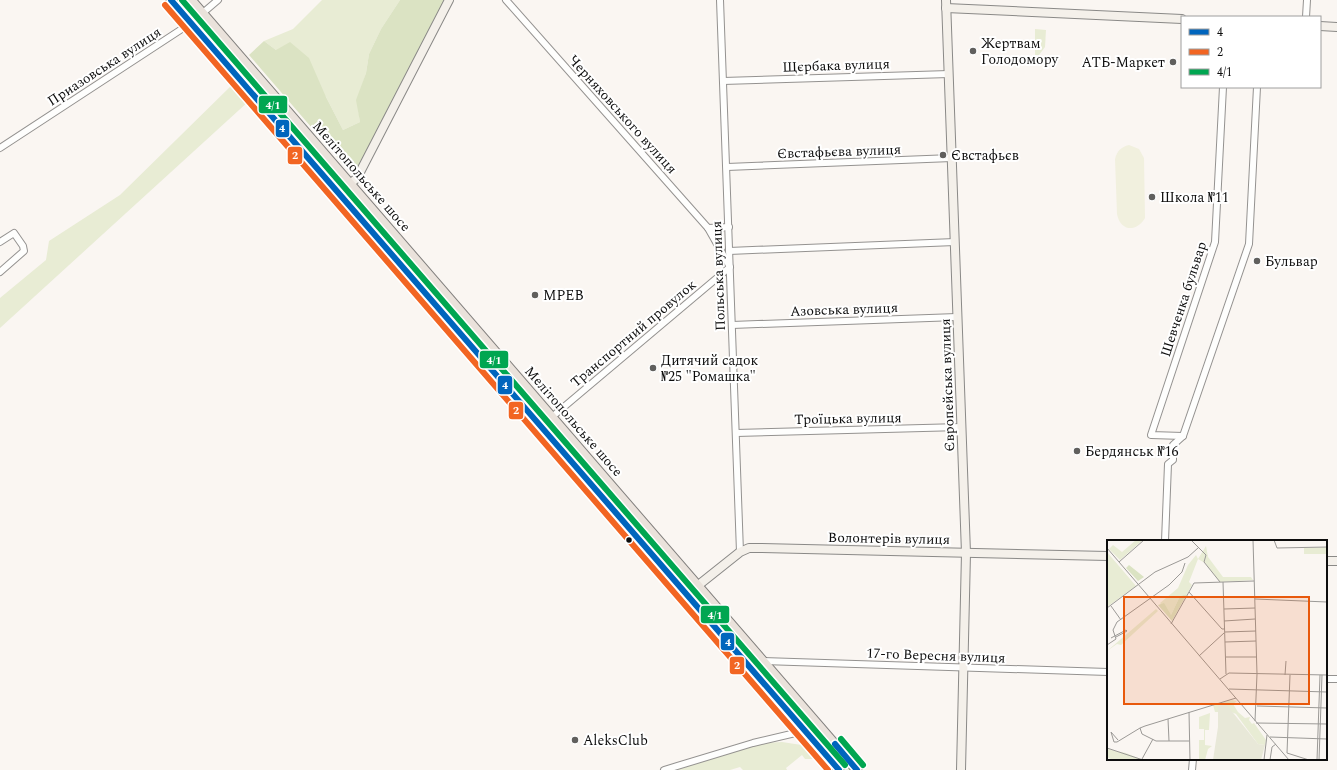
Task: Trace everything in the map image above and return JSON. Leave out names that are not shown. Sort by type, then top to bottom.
[{"type":"main road","name":"Мелітопольське шосе","points":[[171,0],[839,770]]},
{"type":"main road","name":"Мелітопольське шосе","points":[[190,0],[858,770]]},
{"type":"street","name":"Приазовська вулиця","points":[[0,148],[191,23],[218,0]]},
{"type":"street","points":[[339,192],[357,178],[448,0]]},
{"type":"street","name":"Черняховського вулиця","points":[[506,0],[708,228],[730,267]]},
{"type":"street","name":"Польська вулиця","points":[[720,0],[740,552]]},
{"type":"street","points":[[1306,16],[1307,0]]},
{"type":"street","points":[[946,4],[1181,19]]},
{"type":"street","name":"Європейська вулиця","points":[[946,4],[966,553],[961,770]]},
{"type":"street","points":[[1321,26],[1337,27]]},
{"type":"street","name":"Щєрбака вулиця","points":[[723,81],[949,74]]},
{"type":"street","name":"Шевченка бульвар","points":[[1183,436],[1151,435],[1215,242],[1223,88]]},
{"type":"street","points":[[1165,540],[1167,472],[1168,464],[1173,460],[1173,445],[1183,436],[1249,244],[1257,88]]},
{"type":"street","name":"Євстафьєва вулиця","points":[[726,167],[952,158]]},
{"type":"street","points":[[708,228],[729,227]]},
{"type":"street","points":[[0,242],[14,233],[23,246],[24,251],[0,272]]},
{"type":"street","points":[[730,250],[955,242]]},
{"type":"street","name":"Транспортний провулок","points":[[540,427],[730,267]]},
{"type":"street","name":"Азовська вулиця","points":[[732,325],[957,317]]},
{"type":"street","name":"Троїцька вулиця","points":[[736,433],[961,427]]},
{"type":"street","name":"Волонтерів вулиця","points":[[686,595],[740,552],[749,548],[1107,556]]},
{"type":"street","name":"17-го Вересня вулиця","points":[[763,662],[1107,672]]},
{"type":"street","points":[[664,770],[752,743],[821,727]]},
{"type":"street","points":[[1192,770],[1193,760]]},
{"type":"green space","points":[[176,0],[184,0],[194,12],[194,16],[191,16]]},
{"type":"green space","points":[[322,0],[400,0],[381,29],[369,54],[366,73],[357,100],[360,122],[343,130],[326,97],[276,50],[264,41],[293,29]]},
{"type":"green space","points":[[400,0],[446,0],[356,171],[349,171],[249,55],[264,41],[276,50],[290,42],[309,58],[326,97],[343,130],[360,122],[356,100],[366,73],[369,54],[381,29]]},
{"type":"green space","points":[[202,23],[205,24],[261,88],[260,92],[257,93],[200,26]]},
{"type":"green space","points":[[1035,29],[1046,30],[1045,47],[1039,55],[1035,55]]},
{"type":"green space","points":[[234,83],[250,100],[0,328],[0,298],[46,260],[49,241],[120,195]]},
{"type":"green space","points":[[265,96],[268,97],[311,145],[341,181],[340,185],[337,185],[262,99]]},
{"type":"green space","points":[[1129,145],[1139,149],[1144,158],[1145,218],[1141,223],[1133,228],[1125,227],[1121,224],[1117,214],[1115,159],[1120,150]]},
{"type":"green space","points":[[348,193],[352,193],[473,334],[472,337],[470,338],[347,197]]},
{"type":"green space","points":[[483,348],[486,348],[516,383],[516,387],[512,388],[481,352]]},
{"type":"green space","points":[[519,391],[523,391],[544,415],[544,419],[540,419],[519,395]]},
{"type":"green space","points":[[548,423],[551,424],[685,579],[685,583],[682,583],[546,427]]},
{"type":"green space","points":[[696,593],[699,594],[809,720],[808,724],[805,725],[694,597]]},
{"type":"green space","points":[[824,738],[852,770],[844,770],[821,743],[821,739]]},
{"type":"green space","points":[[782,742],[808,746],[817,752],[817,757],[815,759],[805,759],[802,755],[786,768],[787,770],[743,770],[740,767],[730,770],[676,770],[763,743]]},
{"type":"transit line","name":"4","points":[[171,0],[839,770]]},
{"type":"transit line","name":"4/1","points":[[182,0],[845,765]]},
{"type":"transit line","name":"2","points":[[165,5],[828,770]]},
{"type":"transit line","name":"4/1","points":[[841,739],[863,765]]},
{"type":"transit line","name":"4","points":[[835,744],[857,770]]},
{"type":"place","name":"Жертвам Голодомору","points":[[973,51]]},
{"type":"place","name":"АТБ-Маркет","points":[[1173,62]]},
{"type":"place","name":"Євстафьєв","points":[[943,155]]},
{"type":"place","name":"Школа №11","points":[[1152,197]]},
{"type":"place","name":"Бульвар","points":[[1257,261]]},
{"type":"place","name":"МРЕВ","points":[[535,295]]},
{"type":"place","name":"Дитячий садок №25 \"Ромашка\"","points":[[653,368]]},
{"type":"place","name":"Бердянськ №16","points":[[1077,451]]},
{"type":"place","name":"AleksClub","points":[[575,740]]}]
